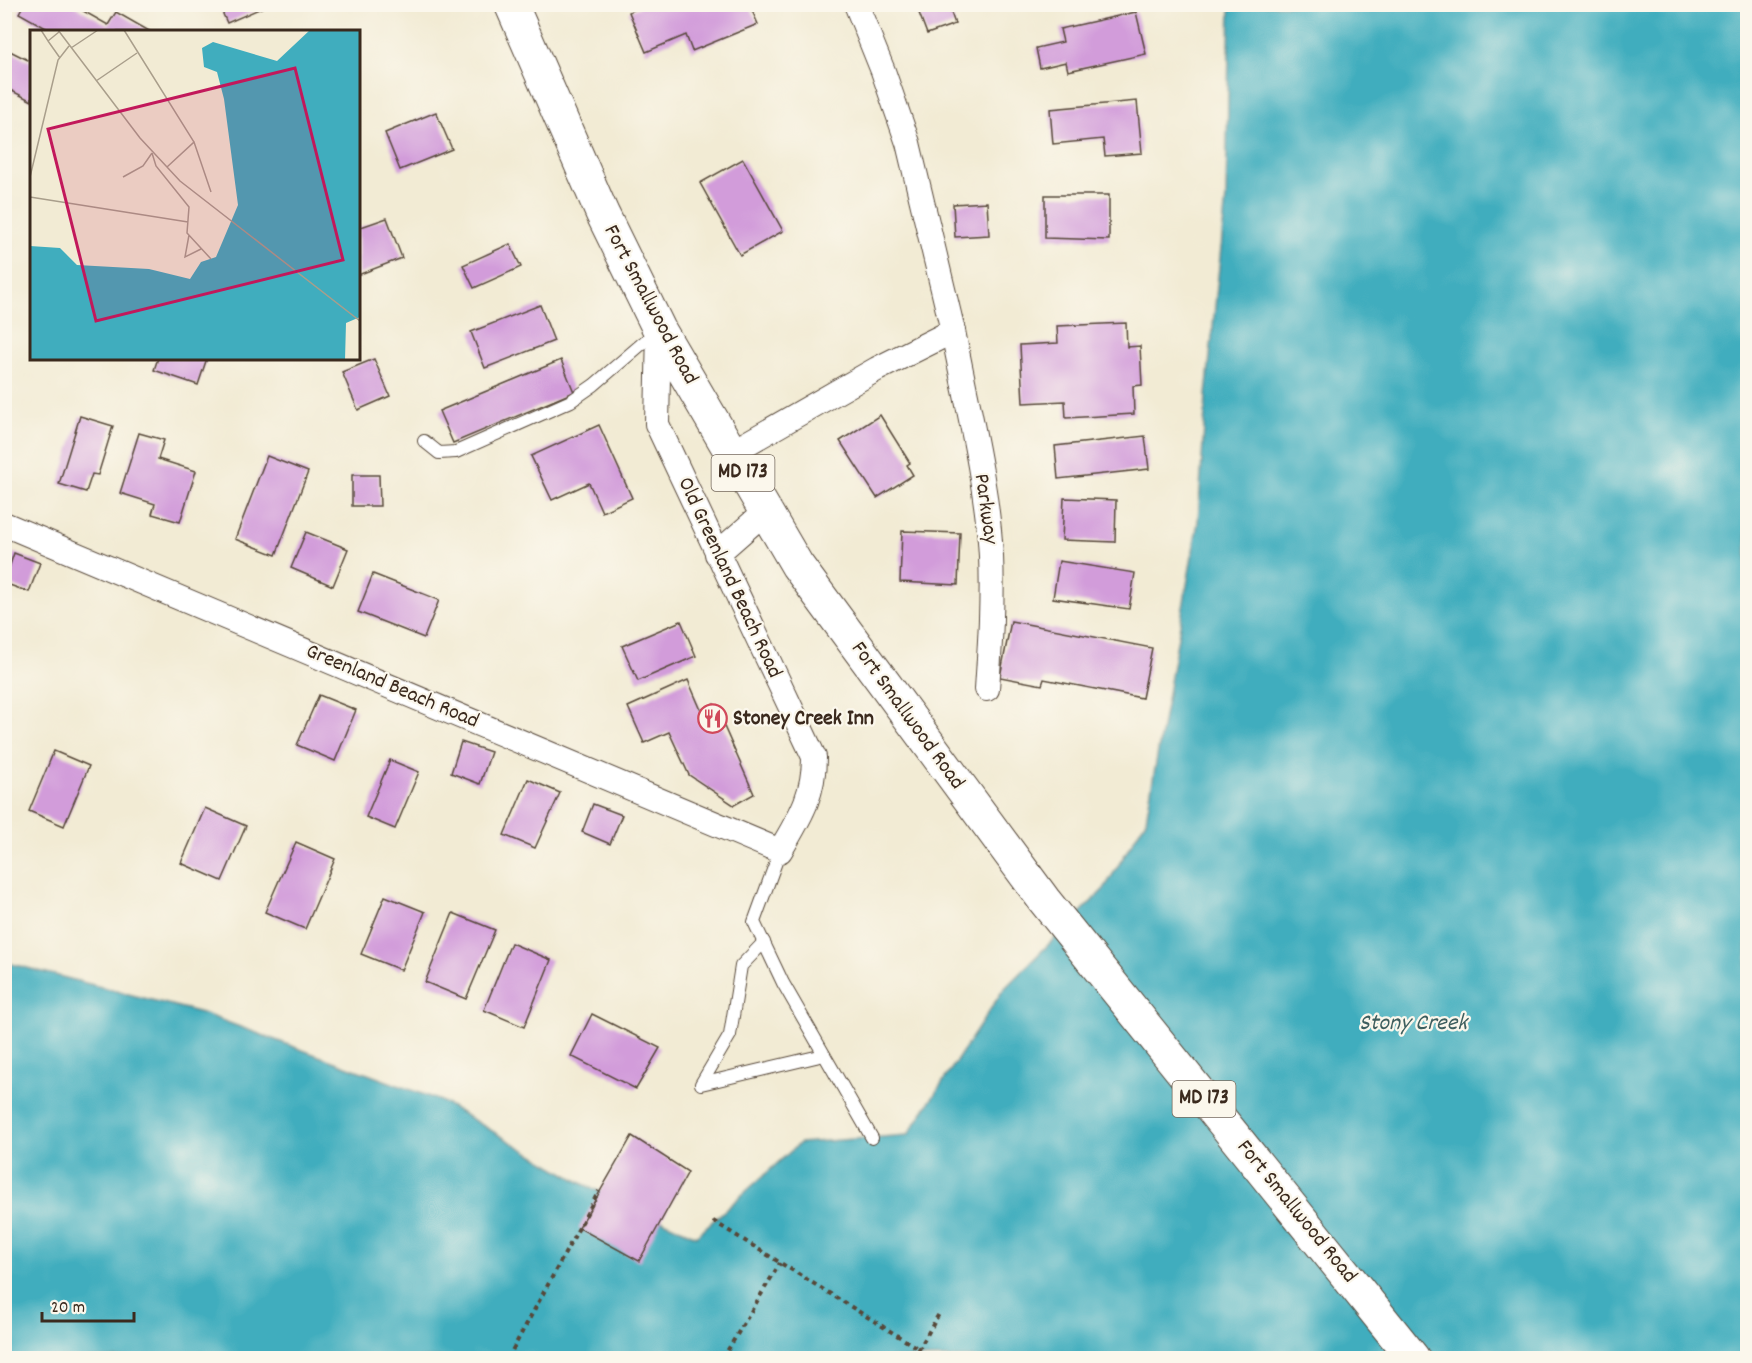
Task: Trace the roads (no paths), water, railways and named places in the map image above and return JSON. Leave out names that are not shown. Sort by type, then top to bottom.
[{"type":"main road","name":"Fort Smallwood Road","points":[[511,4],[602,213],[659,329],[796,565],[1044,900],[1413,1359]]},
{"type":"street","name":"Parkway","points":[[856,4],[883,71],[908,143],[953,331],[980,473],[991,556],[991,623],[987,689]]},
{"type":"street","name":"Old Greenland Beach Road","points":[[659,329],[657,424],[814,757],[814,778],[807,804],[780,851]]},
{"type":"street","points":[[732,452],[876,369],[953,331]]},
{"type":"street","points":[[717,554],[766,512]]},
{"type":"street","name":"Greenland Beach Road","points":[[4,524],[780,851]]},
{"type":"lane","points":[[424,441],[439,453],[456,452],[571,401],[594,385],[659,329]]},
{"type":"lane","points":[[780,851],[754,922],[783,983],[872,1138]]},
{"type":"lane","points":[[764,942],[741,966],[730,1035],[701,1084],[824,1055]]},
{"type":"water","name":"Stony Creek","points":[[1230,5],[1747,5],[1747,1358],[5,1358],[4,962],[202,1013],[441,1101],[583,1184],[696,1236],[800,1143],[908,1135],[1003,990],[1104,889],[1146,820],[1198,522],[1206,396],[1226,198]]},
{"type":"place","name":"Stoney Creek Inn","points":[[712,719]]}]
